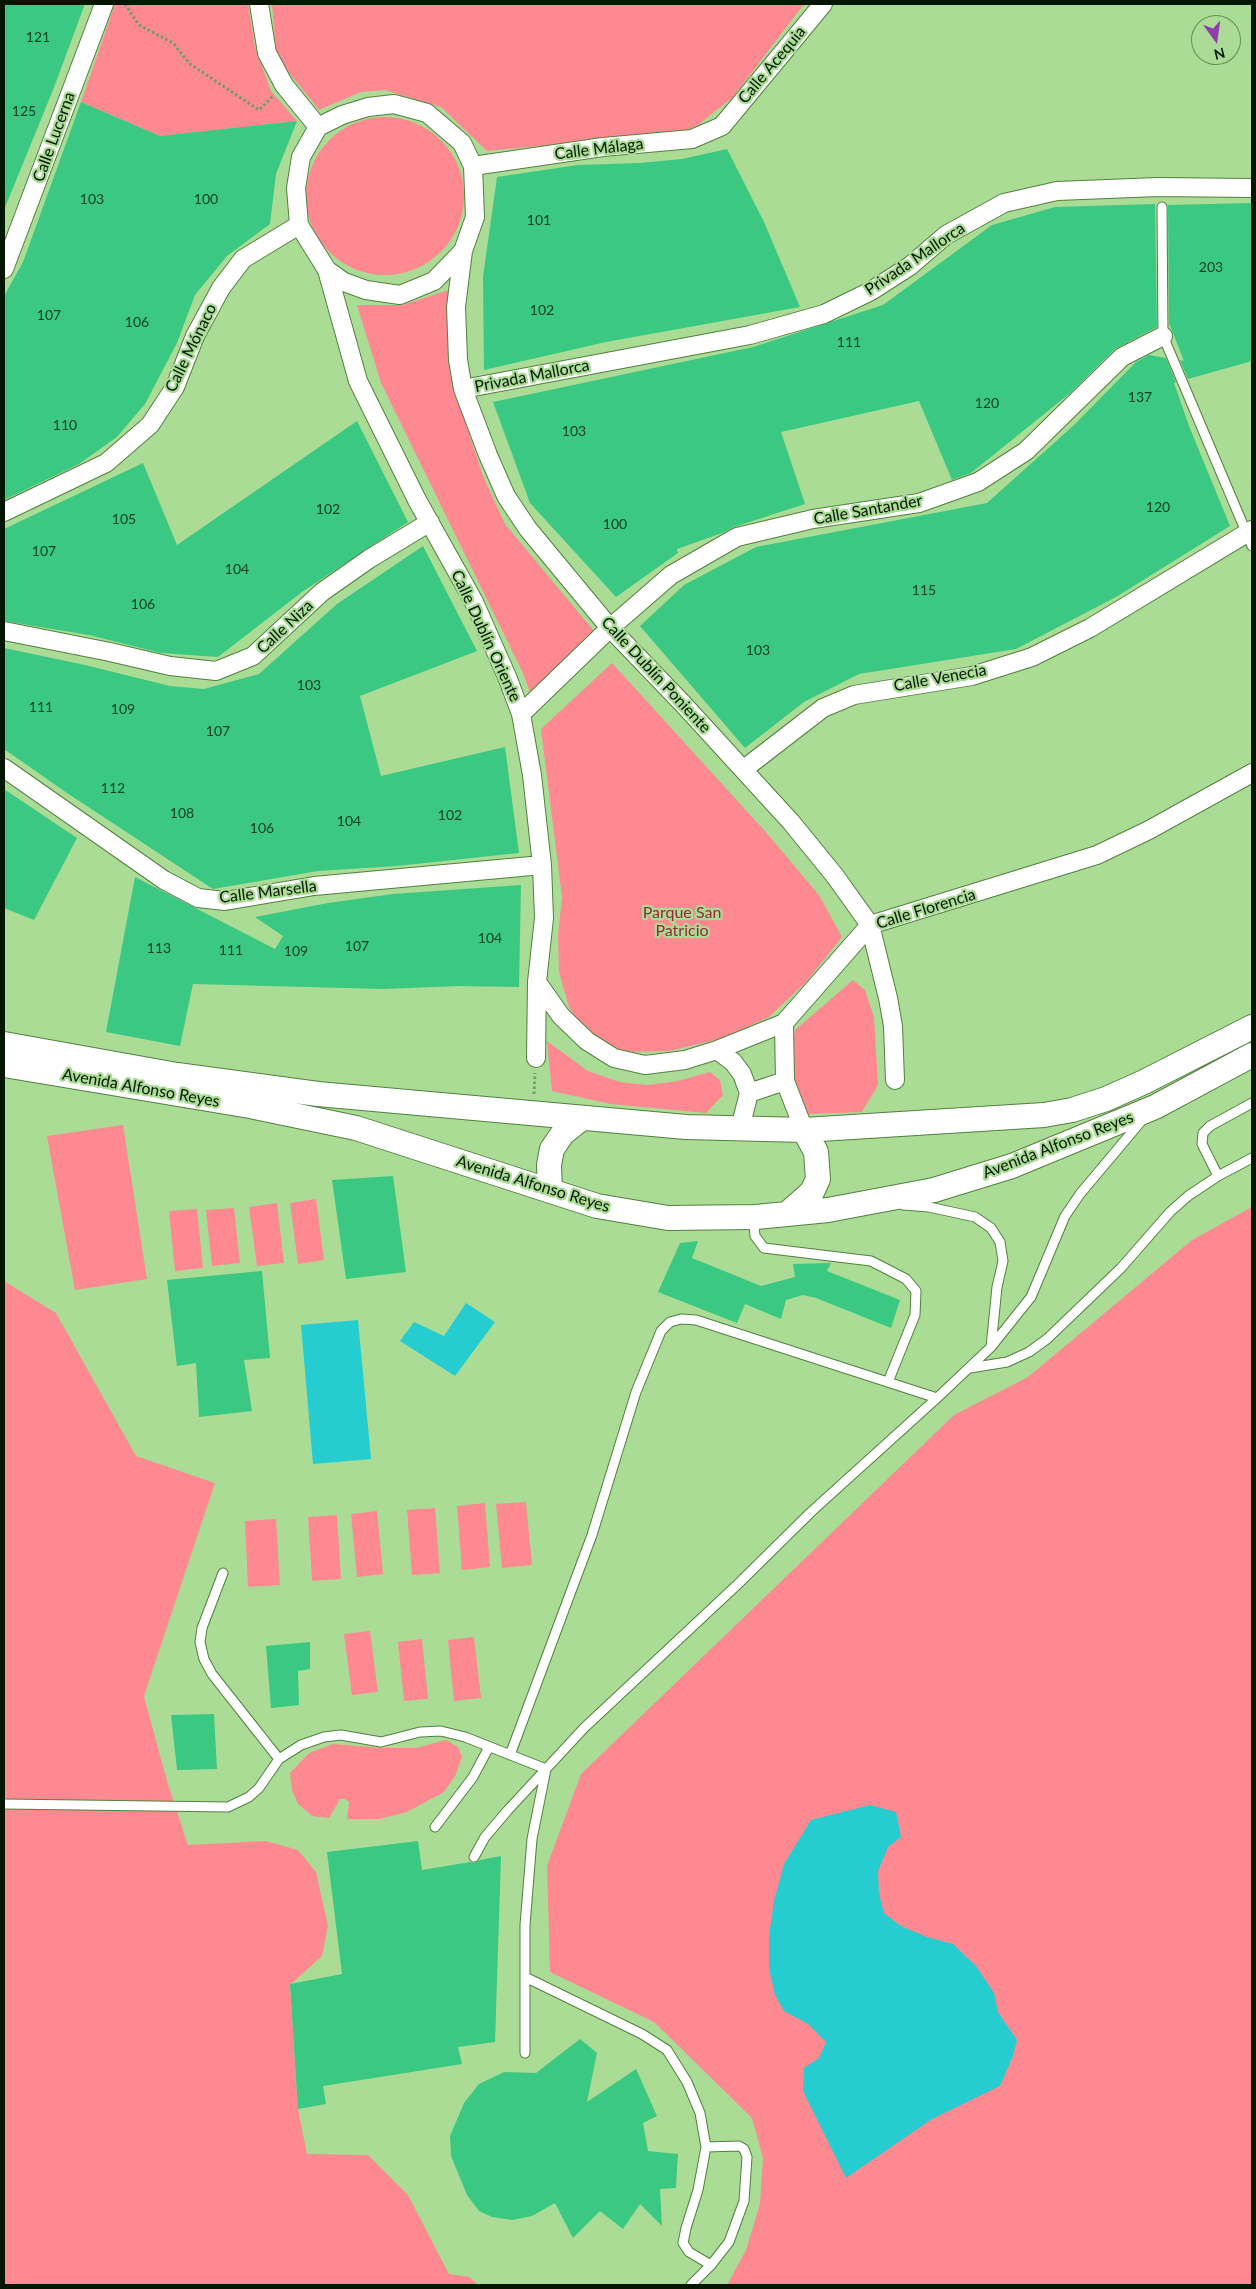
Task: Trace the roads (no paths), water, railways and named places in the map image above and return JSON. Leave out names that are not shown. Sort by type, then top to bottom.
[{"type":"main road","name":"Avenida Alfonso Reyes","points":[[4,1044],[177,1076],[318,1094],[686,1126],[804,1130],[1044,1115],[1072,1110],[1106,1099],[1144,1082],[1252,1027]]},
{"type":"main road","name":"Avenida Alfonso Reyes","points":[[4,1064],[250,1106],[356,1128],[597,1206],[668,1218],[756,1217],[787,1214],[870,1202],[934,1190],[1012,1166],[1155,1106],[1252,1055]]},
{"type":"main road","points":[[550,1190],[549,1165],[552,1149],[563,1133],[582,1118]]},
{"type":"main road","points":[[787,1214],[812,1192],[818,1179],[816,1152],[804,1130]]},
{"type":"street","name":"Calle Lucerna","points":[[4,269],[104,4]]},
{"type":"street","points":[[259,4],[268,53],[284,85],[318,127],[342,114],[368,107],[394,104],[427,113],[462,144],[474,166]]},
{"type":"street","name":"Calle Acequia","points":[[722,126],[823,4]]},
{"type":"street","name":"Calle Málaga","points":[[474,166],[604,147],[692,139],[722,126]]},
{"type":"street","name":"Calle Dublín Oriente","points":[[318,127],[301,157],[296,188],[299,225],[326,270],[358,381],[381,430],[474,602],[508,679],[521,714],[532,775],[542,865],[544,918],[537,982],[536,1058]]},
{"type":"street","name":"Calle Dublín Oriente","points":[[326,270],[344,282],[366,290],[400,294],[434,281],[463,251],[475,217],[474,166]]},
{"type":"street","name":"Privada Mallorca","points":[[463,388],[750,335],[824,314],[871,291],[910,266],[946,235],[1004,203],[1056,191],[1158,187],[1252,188]]},
{"type":"street","name":"Calle Mónaco","points":[[4,512],[106,462],[150,425],[175,387],[195,336],[221,288],[243,259],[299,225]]},
{"type":"street","name":"Calle Dublín Poniente","points":[[463,251],[456,307],[458,360],[463,388],[488,455],[506,496],[528,529],[610,628],[744,769],[835,876],[870,925],[888,998],[892,1026],[895,1080]]},
{"type":"street","name":"Calle Santander","points":[[521,714],[610,628],[671,575],[737,537],[813,519],[919,503],[978,482],[1026,451],[1122,357],[1163,336]]},
{"type":"street","name":"Calle Niza","points":[[4,631],[170,666],[216,670],[253,656],[322,592],[369,559],[430,522]]},
{"type":"street","name":"Calle Venecia","points":[[744,769],[823,708],[854,695],[972,676],[1032,657],[1090,628],[1250,536]]},
{"type":"street","name":"Calle Marsella","points":[[4,768],[164,880],[198,898],[226,901],[314,886],[542,865]]},
{"type":"street","name":"Calle Florencia","points":[[537,982],[561,1016],[587,1041],[614,1058],[645,1065],[685,1060],[717,1050],[784,1023],[870,925],[1097,855],[1149,830],[1252,773]]},
{"type":"street","points":[[784,1023],[785,1081],[804,1130]]},
{"type":"street","points":[[717,1050],[733,1062],[742,1074],[749,1093],[740,1128]]},
{"type":"street","points":[[749,1093],[785,1081]]},
{"type":"lane","points":[[1162,207],[1163,336],[1250,536]]},
{"type":"lane","points":[[1218,1176],[1202,1144],[1203,1134],[1210,1126],[1252,1103]]},
{"type":"lane","points":[[474,1857],[485,1837],[584,1728],[738,1584],[810,1512],[991,1347],[1031,1297],[1065,1216],[1080,1194],[1155,1106]]},
{"type":"lane","points":[[970,1368],[1007,1362],[1028,1352],[1047,1339],[1120,1268],[1170,1212],[1188,1196],[1218,1176],[1252,1158]]},
{"type":"lane","points":[[870,1202],[929,1207],[974,1217],[991,1228],[1000,1242],[1003,1261],[996,1287],[991,1347]]},
{"type":"lane","points":[[756,1217],[754,1226],[755,1236],[764,1248],[871,1261],[906,1279],[916,1291],[915,1315],[888,1382]]},
{"type":"lane","points":[[510,1755],[592,1535],[636,1392],[661,1331],[670,1322],[681,1319],[696,1320],[937,1398]]},
{"type":"lane","points":[[223,1573],[202,1628],[200,1642],[204,1659],[212,1674],[279,1759]]},
{"type":"lane","points":[[4,1804],[228,1808],[249,1798],[259,1788],[279,1759],[301,1745],[324,1737],[341,1735],[382,1742],[420,1732],[441,1731],[546,1769]]},
{"type":"lane","points":[[435,1827],[473,1777],[489,1747]]},
{"type":"lane","points":[[524,2053],[525,1925],[532,1839],[546,1769]]},
{"type":"lane","points":[[525,1977],[642,2034],[667,2050],[687,2082],[700,2113],[706,2147],[698,2190],[683,2243],[689,2252],[711,2265]]},
{"type":"lane","points":[[691,2285],[711,2265],[729,2242],[744,2201],[747,2157],[744,2149],[739,2146],[706,2147]]},
{"type":"water","points":[[466,1303],[495,1322],[455,1376],[400,1341],[414,1322],[444,1336]]},
{"type":"water","points":[[358,1320],[371,1459],[313,1464],[301,1325]]},
{"type":"water","points":[[870,1805],[896,1812],[901,1837],[888,1847],[878,1871],[879,1893],[884,1913],[901,1926],[927,1937],[953,1944],[976,1966],[994,1993],[998,2012],[1017,2040],[1013,2056],[1000,2086],[932,2119],[846,2178],[803,2091],[804,2068],[819,2058],[826,2042],[808,2024],[784,2011],[775,1995],[769,1969],[769,1936],[774,1901],[784,1864],[811,1820]]},
{"type":"park label","name":"Parque San Patricio","points":[[682,922]]}]
